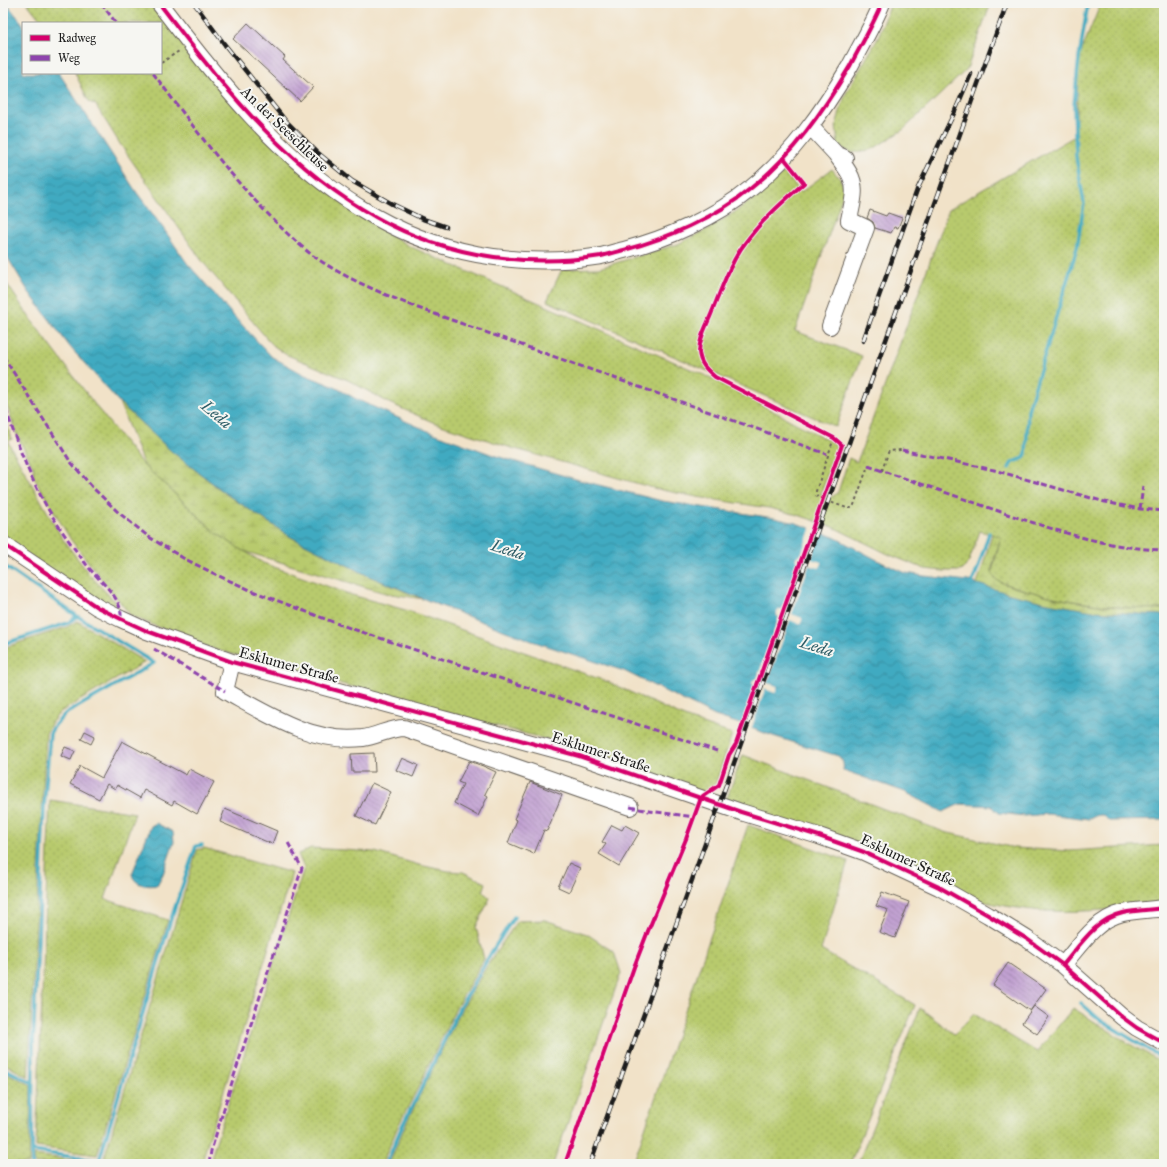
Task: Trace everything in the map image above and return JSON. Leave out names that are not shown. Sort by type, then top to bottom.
[{"type":"street","name":"An der Seeschleuse","points":[[159,3],[218,80],[254,119],[292,157],[334,191],[363,210],[394,227],[423,240],[453,249],[484,256],[510,259],[554,260],[603,255],[639,246],[673,234],[732,203],[750,190],[784,158],[834,94],[858,52],[882,3]]},
{"type":"street","points":[[810,126],[843,157],[854,186],[854,195],[849,220],[866,228],[830,326]]},
{"type":"street","name":"Esklumer Straße","points":[[3,544],[97,607],[147,631],[232,662],[579,756],[741,812],[843,844],[885,861],[968,902],[1027,939],[1063,965],[1122,1017],[1137,1028],[1164,1043]]},
{"type":"street","name":"Esklumer Straße","points":[[232,662],[225,691],[297,728],[329,737],[348,739],[363,738],[378,735],[397,728],[404,728],[630,807]]},
{"type":"street","points":[[1063,965],[1086,937],[1107,920],[1122,913],[1164,908]]},
{"type":"path","points":[[162,62],[184,48]]},
{"type":"path","points":[[834,438],[816,491],[818,498],[847,508],[852,508],[868,466]]},
{"type":"path","points":[[882,471],[889,451],[902,450]]},
{"type":"green space","points":[[27,3],[159,3],[218,80],[372,223],[409,246],[711,378],[835,444],[837,447],[836,451],[821,494],[832,497],[838,492],[849,458],[857,462],[949,209],[1075,136],[1079,57],[1101,3],[1164,3],[1164,609],[1143,609],[1080,602],[1040,594],[999,582],[995,579],[992,572],[1001,537],[980,531],[969,561],[963,570],[943,571],[925,569],[890,555],[833,527],[798,515],[769,508],[657,489],[512,448],[435,423],[389,403],[350,381],[285,354],[268,340],[202,261],[120,144],[95,104],[88,100],[75,74],[162,74],[162,22],[42,22]]},
{"type":"green space","points":[[891,3],[991,3],[967,69],[904,129],[873,149],[852,153],[838,146],[836,125],[845,95],[877,40]]},
{"type":"green space","points":[[832,169],[840,179],[845,189],[795,331],[862,356],[836,427],[547,301],[562,269],[599,268],[678,244],[708,229],[738,210],[756,197],[784,172],[801,192]]},
{"type":"green space","points":[[3,278],[32,321],[99,410],[144,466],[216,533],[263,563],[352,595],[409,611],[608,682],[682,716],[732,734],[716,783],[703,793],[621,762],[567,745],[213,649],[131,616],[71,540],[33,476],[34,469],[17,435],[3,395]]},
{"type":"green space","points":[[119,402],[171,451],[229,496],[291,537],[369,576],[423,599],[385,593],[243,551],[216,533],[144,466]]},
{"type":"green space","points":[[3,412],[12,439],[8,442],[62,538],[89,574],[118,605],[114,608],[55,573],[3,538]]},
{"type":"green space","points":[[992,534],[1001,537],[992,567],[992,572],[995,579],[1018,588],[1081,603],[1114,607],[1164,609],[1164,631],[969,597],[977,583]]},
{"type":"green space","points":[[77,621],[145,662],[60,712],[46,733],[28,1077],[3,1063],[3,648],[67,627]]},
{"type":"green space","points":[[743,755],[944,832],[1015,848],[1069,851],[1164,845],[1164,905],[1105,910],[1061,911],[1020,908],[976,900],[726,800]]},
{"type":"green space","points":[[50,800],[135,813],[105,899],[168,920],[97,1155],[36,1147]]},
{"type":"green space","points":[[748,825],[848,861],[821,950],[915,1005],[850,1164],[633,1164]]},
{"type":"green space","points":[[204,848],[292,873],[202,1164],[153,1164],[104,1158],[197,850]]},
{"type":"green space","points":[[311,848],[375,852],[419,865],[448,871],[463,872],[486,883],[483,892],[490,898],[476,927],[484,959],[456,1008],[399,1124],[382,1164],[210,1164],[304,868],[298,854]]},
{"type":"green space","points":[[545,920],[587,934],[614,952],[621,973],[553,1164],[389,1164],[405,1126],[460,1012],[487,966],[517,921]]},
{"type":"green space","points":[[920,1008],[954,1034],[974,1014],[1037,1052],[1073,1008],[1133,1046],[1164,1063],[1164,1164],[860,1164],[859,1161]]},
{"type":"green space","points":[[3,1071],[31,1085],[29,1164],[3,1164]]},
{"type":"green space","points":[[34,1155],[100,1164],[35,1164]]},
{"type":"water","name":"Leda","points":[[3,3],[6,3],[22,23],[22,74],[60,74],[135,190],[187,263],[272,357],[305,375],[333,386],[358,400],[428,431],[496,456],[579,480],[662,501],[774,518],[796,523],[834,537],[883,563],[906,573],[968,581],[1010,594],[1093,611],[1164,615],[1164,820],[1109,821],[1103,815],[1098,815],[1089,819],[1048,814],[1025,816],[999,813],[991,806],[960,804],[943,812],[905,792],[843,770],[843,762],[838,756],[715,716],[624,671],[532,641],[369,576],[291,537],[229,496],[171,451],[119,402],[70,347],[28,291],[3,250]]},
{"type":"water","points":[[156,823],[173,832],[174,842],[163,874],[157,885],[149,886],[135,881],[132,874],[151,826]]},
{"type":"pier","points":[[811,527],[822,530],[811,559],[821,562],[821,566],[819,568],[809,565],[792,614],[802,618],[802,621],[799,624],[790,620],[767,683],[777,686],[777,690],[775,693],[765,689],[751,730],[741,726],[755,686],[753,685],[752,681],[757,679],[779,617],[777,616],[777,612],[782,610],[799,562],[796,561],[796,557],[801,555]]},
{"type":"building","points":[[248,23],[285,57],[283,60],[313,87],[300,101],[233,39]]},
{"type":"building","points":[[870,210],[886,216],[888,213],[902,218],[898,228],[894,227],[891,233],[875,228],[873,222],[867,218]]},
{"type":"building","points":[[85,731],[95,736],[91,744],[81,739]]},
{"type":"building","points":[[122,741],[186,775],[189,769],[214,782],[197,814],[174,801],[172,805],[144,790],[140,798],[117,785],[115,789],[107,784],[99,799],[70,784],[80,766],[102,778]]},
{"type":"building","points":[[65,747],[75,751],[71,760],[61,756]]},
{"type":"building","points":[[374,753],[375,772],[352,772],[351,754]]},
{"type":"building","points":[[402,758],[418,765],[413,777],[396,770]]},
{"type":"building","points":[[469,761],[496,772],[485,794],[488,796],[478,816],[454,803],[463,784],[458,782]]},
{"type":"building","points":[[530,782],[562,795],[547,831],[544,830],[534,854],[508,843],[517,820],[514,819]]},
{"type":"building","points":[[372,783],[391,792],[375,825],[356,816]]},
{"type":"building","points":[[225,809],[277,831],[272,844],[220,822]]},
{"type":"building","points":[[612,825],[622,830],[625,825],[639,833],[619,866],[599,854],[606,844],[602,842]]},
{"type":"building","points":[[569,863],[580,868],[569,892],[558,887]]},
{"type":"building","points":[[882,892],[909,902],[895,938],[879,932],[888,910],[876,906]]},
{"type":"building","points":[[1008,963],[1046,989],[1030,1011],[993,985]]},
{"type":"building","points":[[1034,1006],[1049,1017],[1037,1034],[1022,1023]]},
{"type":"waterway","points":[[1009,468],[1012,463],[1024,458],[1026,454],[1028,410],[1077,248],[1084,203],[1076,157],[1074,105],[1079,58],[1088,3]]},
{"type":"waterway","points":[[971,585],[989,533]]},
{"type":"waterway","points":[[3,565],[77,616],[154,663],[65,714],[50,733],[44,808],[33,1045],[32,1164]]},
{"type":"waterway","points":[[3,644],[68,623],[77,616]]},
{"type":"waterway","points":[[99,1161],[170,922],[196,846],[202,845]]},
{"type":"waterway","points":[[386,1164],[403,1124],[459,1009],[491,953],[514,917]]},
{"type":"waterway","points":[[1081,1003],[1100,1020],[1164,1058]]},
{"type":"waterway","points":[[3,1068],[33,1083]]},
{"type":"waterway","points":[[32,1151],[123,1164]]},
{"type":"railway","points":[[194,3],[225,45],[284,119],[318,153],[352,181],[392,204],[423,219],[446,227]]},
{"type":"railway","points":[[590,1164],[1007,3]]},
{"type":"railway","points":[[863,341],[917,190],[971,74]]},
{"type":"marked path","points":[[101,3],[115,22]]},
{"type":"marked path","points":[[154,74],[238,182],[301,246],[337,271],[377,291],[418,308],[827,454]]},
{"type":"marked path","points":[[3,356],[70,461],[93,488],[119,513],[149,537],[183,558],[255,592],[341,625],[717,751]]},
{"type":"marked path","points":[[3,401],[25,462],[42,498],[74,548],[114,596],[121,611],[121,619]]},
{"type":"marked path","points":[[902,450],[994,470],[1105,502],[1140,509],[1164,511]]},
{"type":"marked path","points":[[868,466],[1082,538],[1122,546],[1164,550]]},
{"type":"marked path","points":[[1140,509],[1143,486]]},
{"type":"marked path","points":[[154,649],[225,691]]},
{"type":"marked path","points":[[630,807],[695,817]]},
{"type":"marked path","points":[[209,1164],[211,1151],[233,1079],[302,868],[287,841]]},
{"type":"cycle path","points":[[159,3],[227,89],[251,116],[276,142],[332,189],[362,209],[390,224],[418,237],[447,247],[508,259],[539,260],[570,260],[601,256],[641,245],[682,230],[736,200],[780,162],[818,116],[850,66],[882,3]]},
{"type":"cycle path","points":[[565,1164],[634,967],[701,798],[719,785],[729,755],[736,744],[842,445],[834,438],[715,377],[704,366],[699,352],[700,342],[727,274],[742,247],[774,210],[804,183],[784,158]]},
{"type":"cycle path","points":[[3,544],[97,607],[147,631],[232,662],[579,756],[741,812],[819,836],[864,852],[939,887],[1027,939],[1063,965],[1122,1017],[1137,1028],[1164,1043]]},
{"type":"cycle path","points":[[1063,965],[1089,934],[1113,916],[1133,911],[1164,908]]}]
